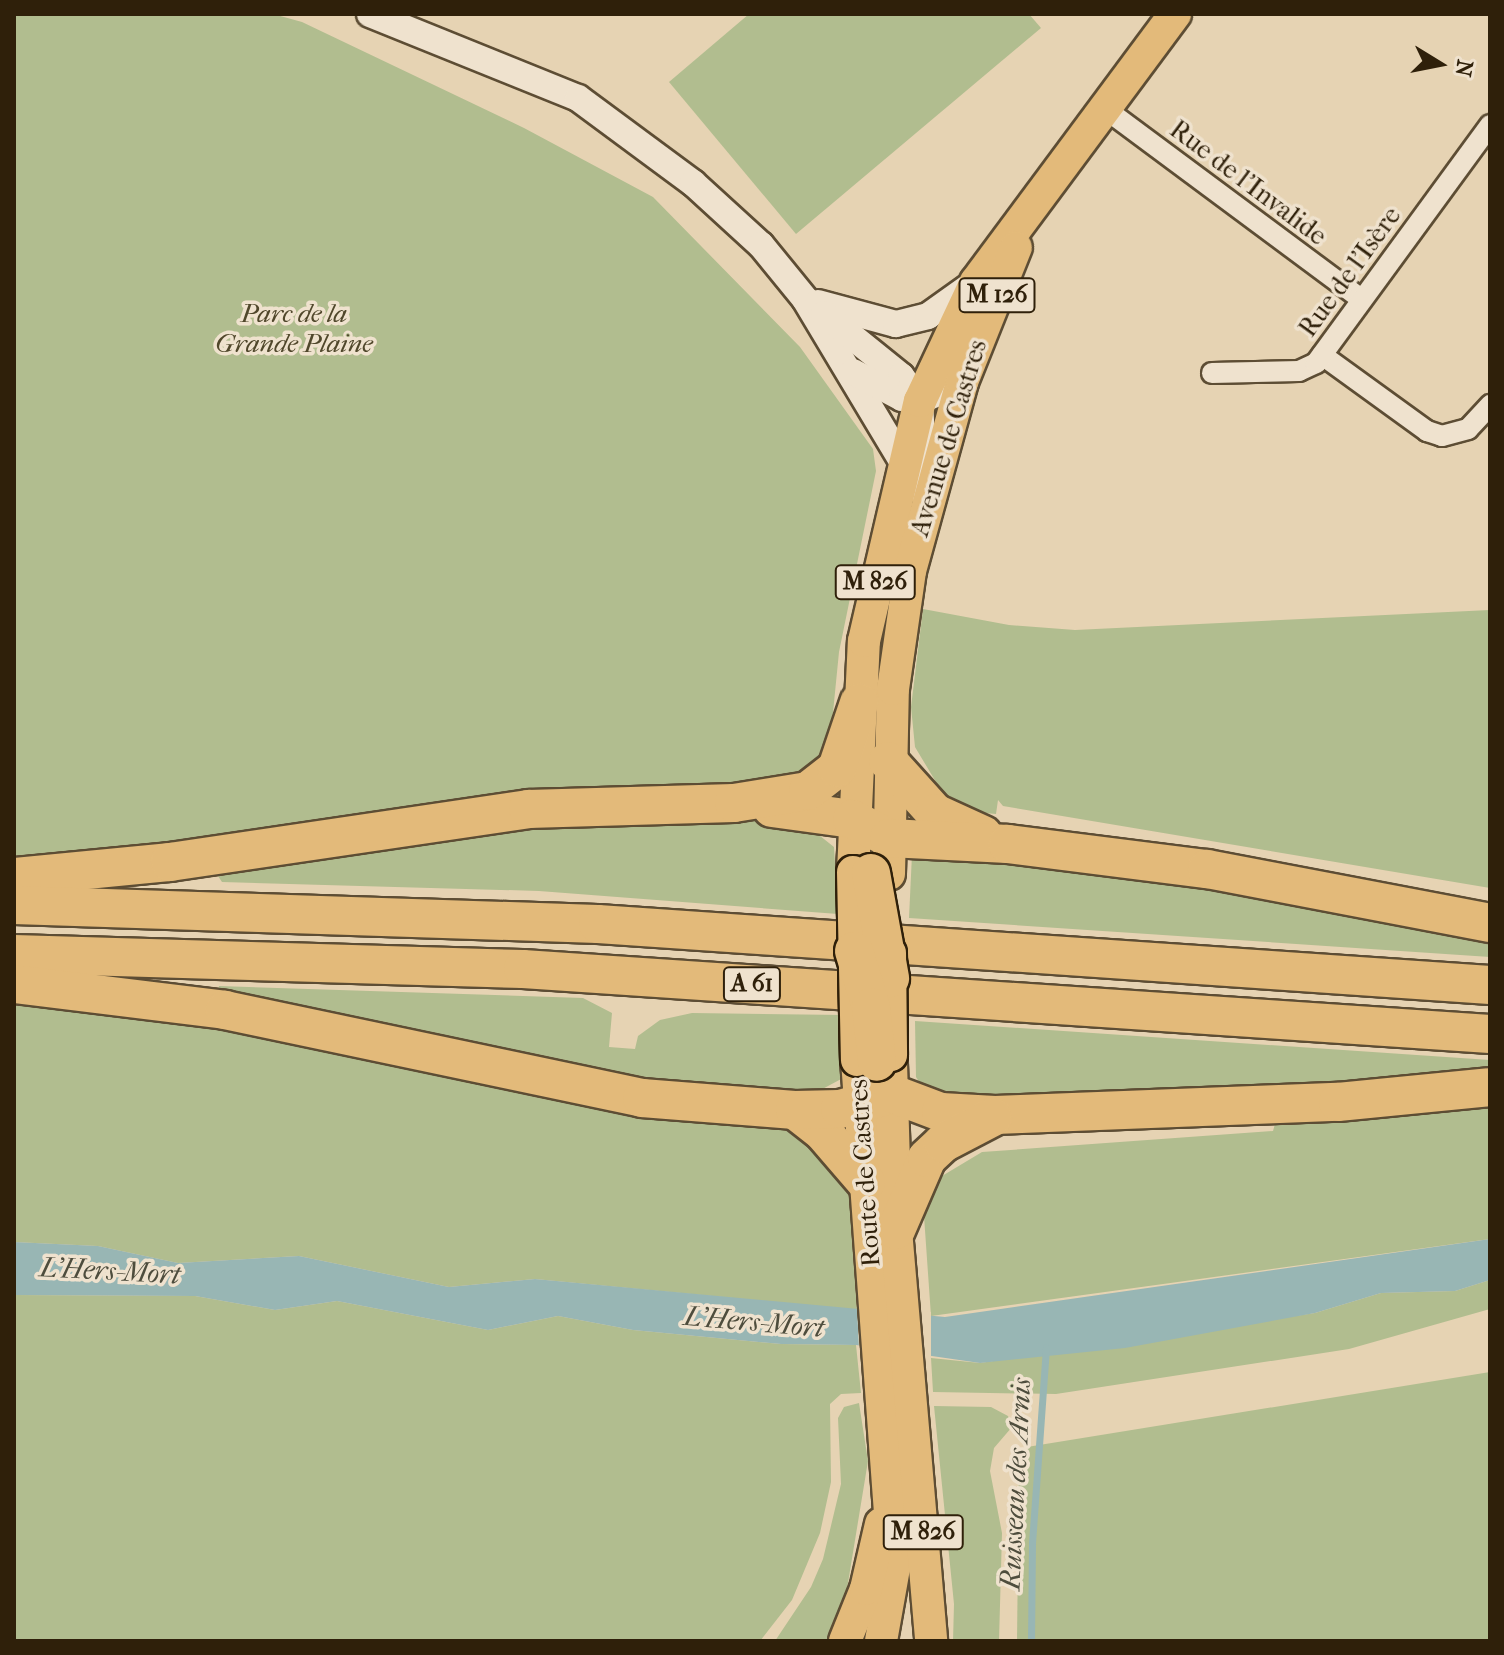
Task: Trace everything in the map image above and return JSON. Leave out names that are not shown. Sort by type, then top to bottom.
[{"type":"highway","points":[[14,877],[170,862],[528,809],[734,803],[808,791],[827,779],[843,756],[859,703]]},
{"type":"highway","points":[[888,761],[935,813],[1008,844]]},
{"type":"highway","points":[[734,803],[852,819],[875,864],[890,978]]},
{"type":"highway","points":[[875,864],[1008,844],[1221,871],[1490,923]]},
{"type":"highway","name":"A 61","points":[[14,905],[598,924],[1490,985]]},
{"type":"highway","points":[[854,951],[871,1007],[876,1077]]},
{"type":"highway","name":"A 61","points":[[14,954],[523,969],[1490,1034]]},
{"type":"highway","points":[[14,984],[225,1010],[642,1098],[795,1110],[876,1077]]},
{"type":"highway","points":[[876,1077],[941,1112],[995,1115],[1338,1102],[1490,1087]]},
{"type":"highway","points":[[795,1110],[823,1132],[866,1182]]},
{"type":"highway","points":[[882,1229],[927,1158],[943,1143],[995,1115]]},
{"type":"main road","name":"Avenue de Castres","points":[[859,703],[864,641],[903,463],[920,401],[976,282],[1175,14]]},
{"type":"main road","name":"Avenue de Castres","points":[[888,761],[899,632],[926,504],[962,382],[1033,207]]},
{"type":"main road","name":"M 826","points":[[852,819],[859,703]]},
{"type":"main road","name":"M 826","points":[[854,951],[875,864],[888,761]]},
{"type":"main road","name":"Route de Castres","points":[[882,1229],[866,1182],[890,978]]},
{"type":"main road","name":"Route de Castres","points":[[876,1077],[882,1229],[897,1422],[931,1641]]},
{"type":"main road","name":"Route de Castres","points":[[881,1641],[894,1568],[889,1489],[897,1422]]},
{"type":"main road","points":[[845,1641],[866,1589],[889,1489]]},
{"type":"street","points":[[370,14],[537,77],[623,126],[761,245],[805,299],[853,372],[903,463]]},
{"type":"street","name":"Rue de l'Invalide","points":[[1104,108],[1361,299]]},
{"type":"street","name":"Rue de l'Isère","points":[[1212,373],[1299,371],[1322,355],[1490,125]]},
{"type":"street","points":[[805,299],[896,324],[946,306],[976,282]]},
{"type":"street","points":[[805,299],[901,376],[920,401],[926,504]]},
{"type":"street","points":[[1322,355],[1427,431],[1442,436],[1468,429],[1490,405]]},
{"type":"street","points":[[853,372],[902,398],[920,401],[962,382]]},
{"type":"green space","name":"Parc de la Grande Plaine","points":[[14,14],[273,14],[302,22],[524,128],[653,197],[800,347],[873,449],[876,471],[839,652],[829,753],[800,778],[124,856],[14,862]]},
{"type":"green space","points":[[749,14],[1029,14],[1041,28],[796,234],[669,82]]},
{"type":"green space","points":[[923,609],[1009,625],[1075,630],[1490,610],[1490,888],[1003,806],[998,800],[996,814],[974,812],[945,797],[915,747],[911,707]]},
{"type":"green space","points":[[648,818],[800,820],[834,847],[838,914],[539,891],[222,882],[218,876],[219,868],[416,835]]},
{"type":"green space","points":[[912,854],[1043,861],[1490,933],[1490,957],[909,918]]},
{"type":"green space","points":[[219,986],[583,998],[612,1013],[609,1047],[635,1049],[638,1036],[660,1020],[692,1013],[844,1015],[843,1078],[815,1093],[608,1074],[218,991]]},
{"type":"green space","points":[[14,1000],[237,1027],[811,1134],[840,1166],[849,1194],[857,1310],[535,1279],[449,1287],[299,1256],[178,1263],[98,1246],[14,1242]]},
{"type":"green space","points":[[915,1021],[1490,1060],[1490,1073],[1391,1082],[957,1100],[921,1085],[916,1077]]},
{"type":"green space","points":[[1490,1101],[1490,1239],[931,1316],[924,1216],[937,1179],[982,1152],[1273,1131],[1275,1124]]},
{"type":"green space","points":[[1490,1280],[1490,1309],[1349,1349],[1056,1394],[933,1392],[931,1358],[980,1363],[1315,1313],[1381,1293],[1455,1291]]},
{"type":"green space","points":[[14,1295],[195,1296],[275,1310],[337,1301],[488,1330],[558,1316],[633,1330],[781,1344],[856,1345],[861,1393],[841,1394],[830,1404],[831,1482],[820,1533],[792,1600],[760,1641],[14,1641]]},
{"type":"green space","points":[[1490,1372],[1490,1641],[1017,1641],[1019,1465],[1027,1447]]},
{"type":"green space","points":[[859,1403],[868,1461],[847,1589],[852,1595],[832,1641],[775,1641],[811,1587],[823,1559],[841,1484],[838,1418],[844,1407]]},
{"type":"green space","points":[[934,1406],[991,1407],[1008,1416],[1012,1427],[994,1448],[990,1471],[1002,1533],[999,1641],[953,1641],[954,1604]]},
{"type":"water","name":"L'Hers-Mort","points":[[1490,1239],[1490,1280],[1455,1291],[1381,1293],[1315,1313],[1125,1348],[980,1363],[856,1345],[781,1344],[633,1330],[558,1316],[488,1330],[337,1301],[275,1310],[195,1296],[14,1295],[14,1242],[98,1246],[178,1263],[299,1256],[449,1287],[535,1279],[945,1317]]},
{"type":"pier","points":[[857,1306],[931,1312],[931,1362],[859,1350]]},
{"type":"waterway","name":"Ruisseau des Arnis","points":[[1031,1641],[1032,1543],[1046,1348]]}]
